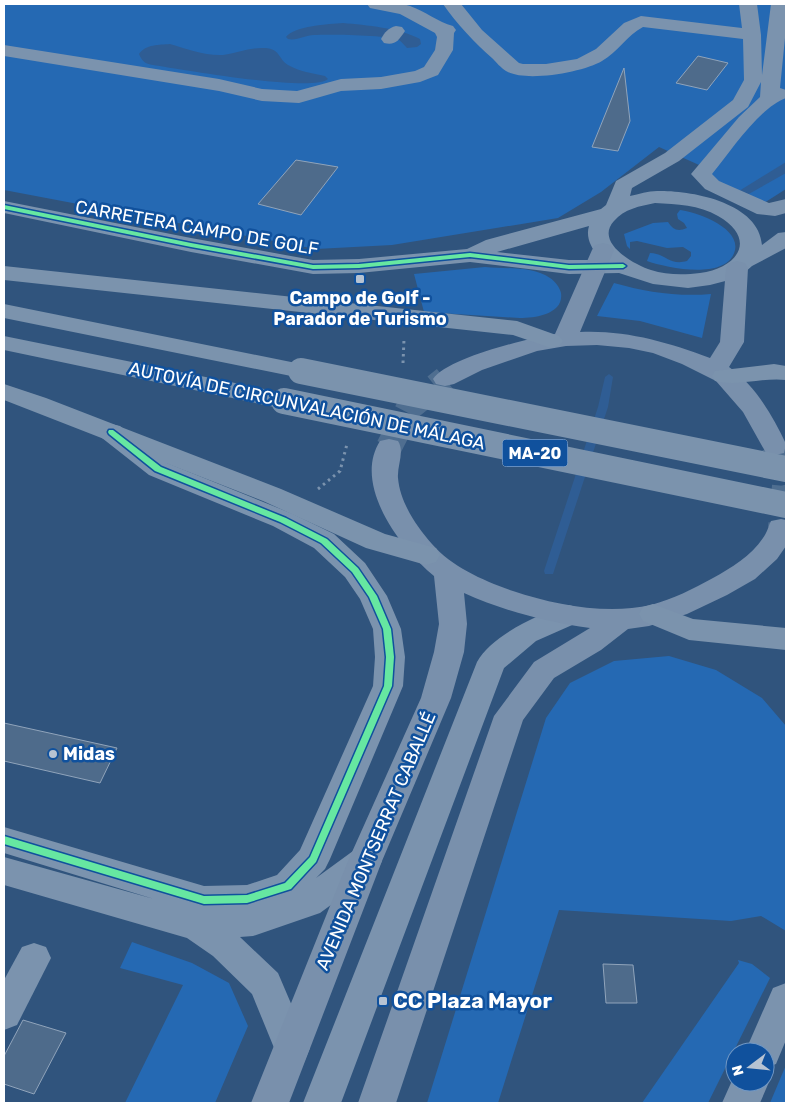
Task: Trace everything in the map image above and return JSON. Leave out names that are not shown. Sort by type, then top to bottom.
[{"type":"highway","points":[[4,273],[517,328],[558,340]]},
{"type":"highway","name":"AUTOVÍA DE CIRCUNVALACIÓN DE MÁLAGA","points":[[4,311],[786,469]]},
{"type":"highway","name":"AUTOVÍA DE CIRCUNVALACIÓN DE MÁLAGA","points":[[4,343],[284,401],[783,528]]},
{"type":"highway","points":[[720,373],[774,371],[786,373]]},
{"type":"highway","points":[[4,392],[37,403],[272,495],[437,564]]},
{"type":"highway","points":[[653,614],[689,629],[786,639]]},
{"type":"main road","points":[[558,340],[599,259]]},
{"type":"main road","points":[[720,373],[732,342],[741,265]]},
{"type":"main road","points":[[445,379],[474,363],[511,350],[558,340],[592,336],[629,340],[675,352],[720,373],[751,404],[775,447]]},
{"type":"main road","points":[[389,447],[385,478],[395,514],[437,564],[475,587],[516,603],[569,615],[621,619],[653,614],[702,597],[751,569],[783,528]]},
{"type":"main road","name":"AVENIDA MONTSERRAT CABALLÉ","points":[[270,1103],[365,861],[436,698],[449,652],[453,624],[437,564]]},
{"type":"main road","points":[[377,1103],[510,716],[544,670],[591,642],[621,619]]},
{"type":"street","points":[[376,4],[405,10],[445,30],[482,40]]},
{"type":"street","points":[[4,51],[219,85],[262,95],[299,98],[319,90],[341,86],[381,83],[420,76],[431,71],[444,50],[446,37],[436,10],[440,4]]},
{"type":"street","points":[[452,4],[482,40],[512,68],[536,71],[573,67],[595,59],[604,53],[626,30],[635,23],[642,21],[752,35]]},
{"type":"street","points":[[599,259],[598,237],[600,225],[612,211],[624,184],[672,158],[741,103],[753,80],[752,35],[748,4]]},
{"type":"street","points":[[780,4],[778,95],[746,121],[701,174],[712,186],[765,209],[775,210],[786,205]]},
{"type":"street","points":[[672,158],[672,172],[678,186],[701,202],[724,210],[757,217],[786,218]]},
{"type":"street","name":"CARRETERA CAMPO DE GOLF","points":[[470,255],[494,245],[612,211],[634,201],[655,197],[701,202]]},
{"type":"street","name":"CARRETERA CAMPO DE GOLF","points":[[4,207],[191,245],[313,267],[359,266],[470,255],[569,267],[599,259],[623,266],[644,276],[695,281],[719,277],[741,265]]},
{"type":"street","points":[[724,210],[740,221],[750,234],[752,248],[741,265]]},
{"type":"street","points":[[741,265],[773,248],[786,238]]},
{"type":"street","points":[[4,840],[204,900],[247,899],[288,886],[313,859],[388,686],[390,657],[387,630],[373,596],[355,570],[324,541],[283,520],[158,469],[111,432]]},
{"type":"street","points":[[322,1103],[492,662],[526,634],[569,615]]},
{"type":"street","points":[[197,926],[253,921],[308,902],[365,861]]},
{"type":"street","points":[[4,871],[197,926],[225,945],[266,984],[292,1048]]},
{"type":"street","points":[[4,1014],[34,958]]},
{"type":"street","points":[[767,1042],[786,998]]},
{"type":"shaded area","points":[[4,4],[786,4],[786,189],[761,205],[713,180],[708,169],[659,147],[601,192],[558,218],[392,245],[316,249],[4,190]]},
{"type":"shaded area","points":[[343,23],[402,32],[420,39],[421,44],[417,47],[407,48],[394,38],[372,36],[314,35],[298,39],[288,39],[286,37],[296,30],[304,28]]},
{"type":"shaded area","points":[[170,44],[196,52],[216,55],[255,48],[270,49],[277,52],[285,63],[306,72],[325,76],[328,79],[317,83],[273,82],[150,65],[141,59],[139,54],[145,48]]},
{"type":"shaded area","points":[[786,162],[786,173],[747,195],[739,191]]},
{"type":"shaded area","points":[[680,210],[706,217],[731,234],[735,242],[735,250],[730,260],[721,266],[709,269],[682,269],[647,261],[650,253],[660,255],[671,261],[687,261],[691,256],[691,252],[683,247],[667,248],[637,241],[630,242],[630,249],[627,246],[624,234],[653,223],[668,222],[678,230],[687,228],[678,219],[677,214]]},
{"type":"shaded area","points":[[485,267],[519,269],[543,274],[552,279],[560,289],[561,300],[553,310],[540,316],[526,318],[424,312],[414,274]]},
{"type":"shaded area","points":[[614,283],[662,293],[686,295],[711,294],[702,338],[640,321],[597,316]]},
{"type":"shaded area","points":[[669,656],[716,670],[762,698],[786,726],[786,931],[761,916],[731,921],[559,910],[498,1103],[427,1103],[546,718],[570,683],[614,661]]},
{"type":"shaded area","points":[[132,942],[192,963],[229,983],[248,1026],[215,1103],[125,1103],[183,985],[120,968]]},
{"type":"shaded area","points":[[738,960],[752,964],[770,978],[738,1042],[725,1042],[725,1069],[708,1103],[642,1103],[739,963]]},
{"type":"shaded area","points":[[786,1065],[786,1103],[770,1103]]},
{"type":"building","points":[[698,56],[728,63],[707,90],[676,83]]},
{"type":"building","points":[[624,68],[630,121],[618,151],[592,147]]},
{"type":"building","points":[[296,160],[338,167],[301,215],[258,204]]},
{"type":"building","points":[[4,723],[117,748],[100,783],[4,761]]},
{"type":"building","points":[[603,964],[633,965],[637,1003],[606,1003]]},
{"type":"building","points":[[23,1020],[66,1033],[34,1094],[4,1084],[4,1056]]},
{"type":"waterway","points":[[549,571],[603,407],[609,377]]},
{"type":"tunnel","points":[[389,447],[409,408],[445,379]]},
{"type":"tunnel","points":[[775,447],[785,486],[781,528]]},
{"type":"cycle path","points":[[4,207],[191,245],[313,267],[359,266],[470,255],[569,267],[623,266]]},
{"type":"cycle path","points":[[4,840],[204,900],[247,899],[288,886],[313,859],[388,686],[390,657],[387,629],[373,596],[355,570],[324,541],[283,520],[158,469],[111,432]]},
{"type":"place","name":"Campo de Golf - Parador de Turismo","points":[[360,279]]},
{"type":"place","name":"Midas","points":[[53,754]]},
{"type":"place","name":"CC Plaza Mayor","points":[[383,1001]]}]
